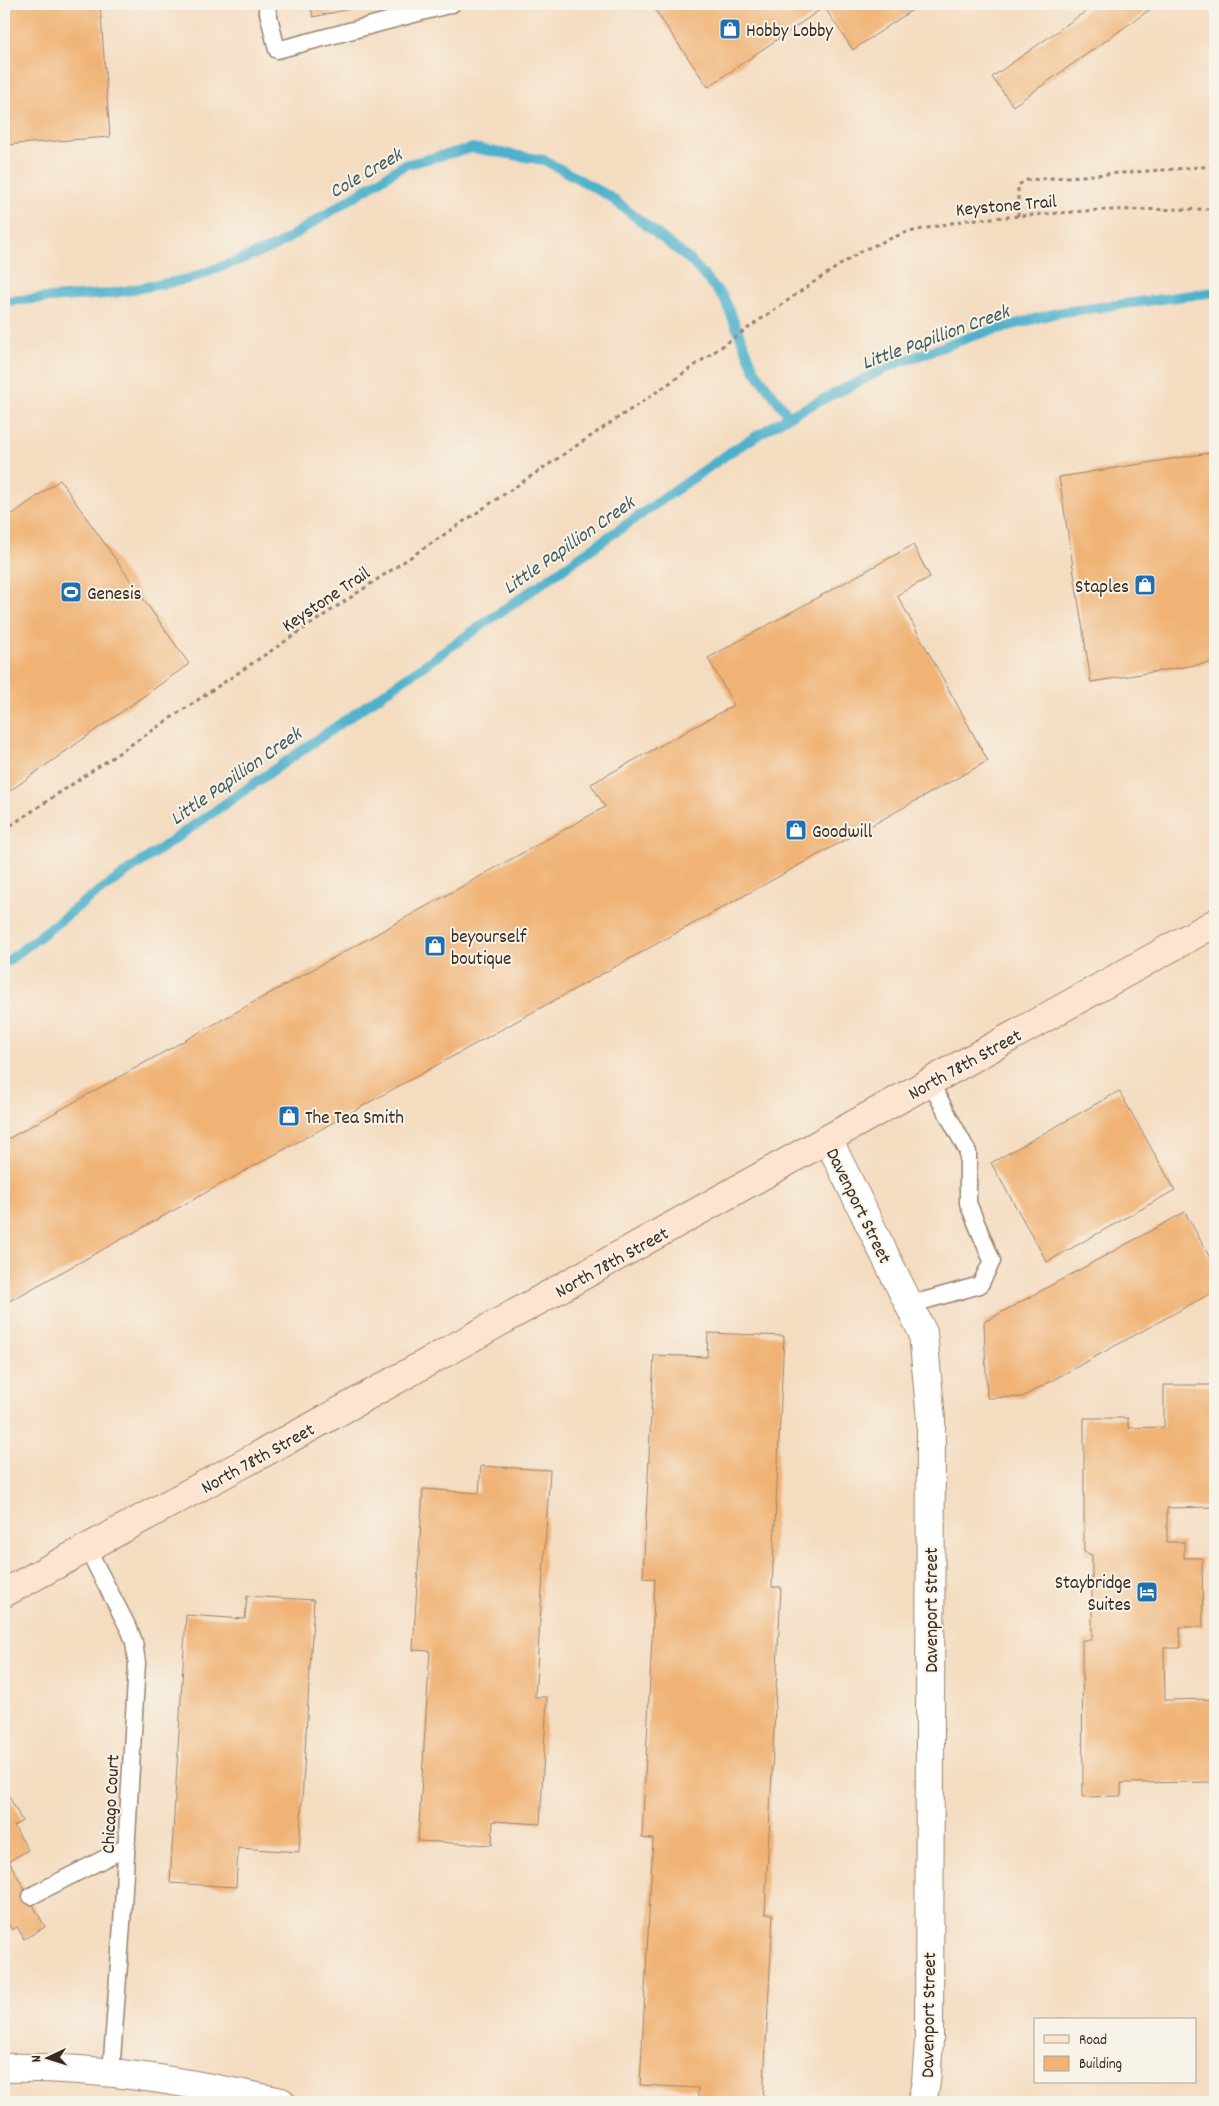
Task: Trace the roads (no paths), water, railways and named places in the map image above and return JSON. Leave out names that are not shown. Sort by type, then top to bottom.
[{"type":"main road","name":"North 78th Street","points":[[4,1593],[88,1550],[324,1420],[1215,923]]},
{"type":"street","name":"Davenport Street","points":[[828,1139],[923,1333],[931,1420],[929,2041],[927,2076],[922,2102]]},
{"type":"street","points":[[4,2068],[58,2068],[111,2072],[192,2083],[281,2102]]},
{"type":"lane","points":[[266,4],[277,50],[452,4]]},
{"type":"lane","points":[[909,1305],[980,1285],[992,1261],[968,1203],[968,1152],[930,1082]]},
{"type":"lane","name":"Chicago Court","points":[[88,1550],[130,1631],[136,1652],[126,1847],[111,2072]]},
{"type":"lane","points":[[31,1896],[126,1847]]},
{"type":"waterway","name":"Cole Creek","points":[[4,301],[108,294],[189,279],[276,246],[404,165],[472,148],[544,160],[609,196],[690,260],[724,298],[755,371],[789,416]]},
{"type":"waterway","name":"Little Papillion Creek","points":[[4,964],[84,902],[732,451],[789,416],[895,364],[973,336],[1056,313],[1215,292]]},
{"type":"place","name":"Hobby Lobby","points":[[730,29]]},
{"type":"place","name":"Staples","points":[[1145,585]]},
{"type":"place","name":"Genesis","points":[[71,592]]},
{"type":"place","name":"Goodwill","points":[[796,830]]},
{"type":"place","name":"beyourself boutique","points":[[435,946]]},
{"type":"place","name":"The Tea Smith","points":[[289,1116]]},
{"type":"place","name":"Staybridge Suites","points":[[1147,1592]]}]
